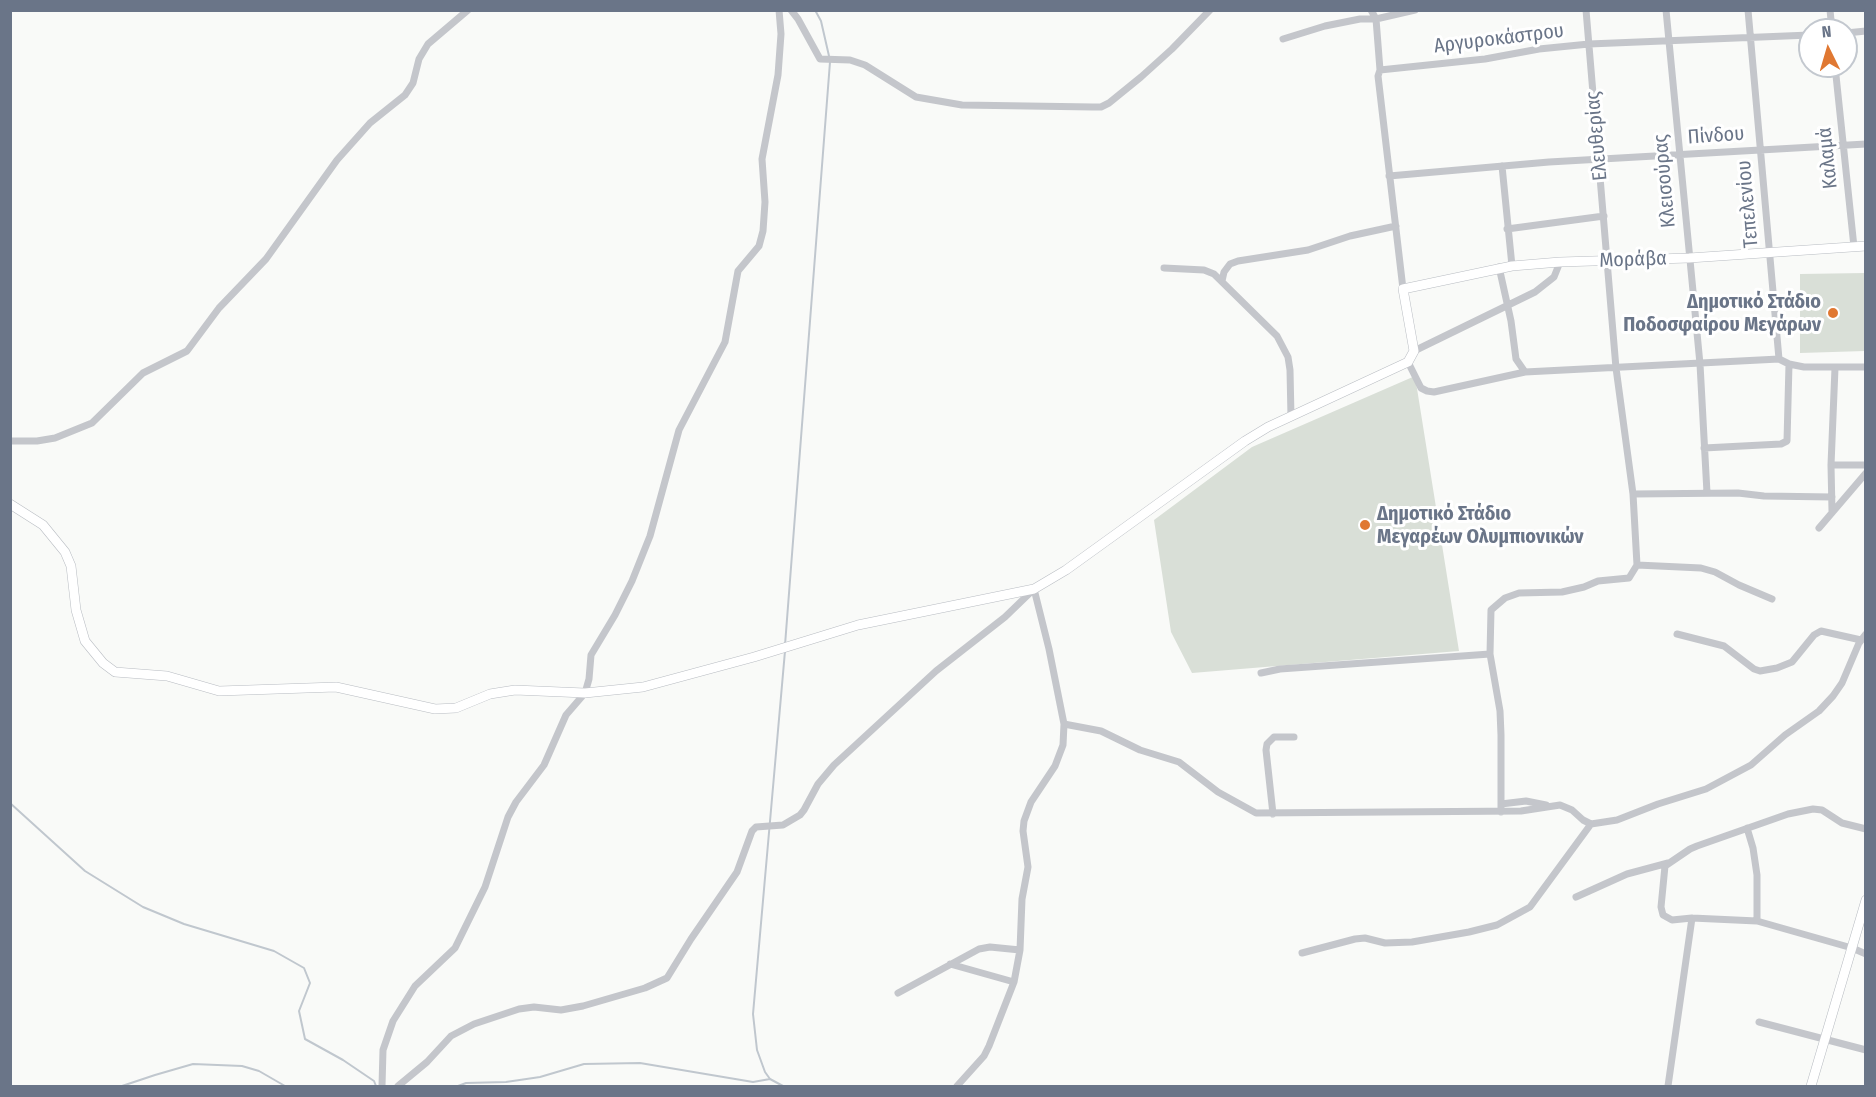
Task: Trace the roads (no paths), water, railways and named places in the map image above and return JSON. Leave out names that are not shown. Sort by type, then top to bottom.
[{"type":"street","points":[[10,441],[55,438],[92,423],[143,373],[187,351],[219,308],[266,259],[337,160],[370,123],[405,95],[412,83],[419,59],[428,44],[468,10]]},
{"type":"street","points":[[382,1086],[383,1050],[398,1011],[415,986],[455,948],[485,887],[512,810],[544,765],[566,715],[585,693],[591,655],[632,582],[650,536],[679,430],[725,342],[738,271],[762,239],[765,214],[762,159],[778,75],[781,34],[779,10]]},
{"type":"street","points":[[791,10],[820,59],[850,60],[873,69],[916,97],[973,105],[1101,106],[1109,103],[1141,77],[1210,10]]},
{"type":"street","points":[[1371,10],[1376,19],[1389,176],[1403,289],[1414,351]]},
{"type":"street","points":[[1283,39],[1325,26],[1360,19],[1376,19],[1415,10]]},
{"type":"street","name":"Ελευθερίας","points":[[1586,10],[1606,261],[1616,368],[1633,494],[1637,565]]},
{"type":"street","name":"Κλεισούρας","points":[[1666,10],[1700,364],[1707,493]]},
{"type":"street","name":"Τεπελενίου","points":[[1748,10],[1779,359]]},
{"type":"street","name":"Αργυροκάστρου","points":[[1379,73],[1588,44],[1798,35]]},
{"type":"street","name":"Καλαμά","points":[[1836,78],[1854,247]]},
{"type":"street","name":"Πίνδου","points":[[1389,176],[1599,159],[1866,144]]},
{"type":"street","points":[[1502,166],[1512,266]]},
{"type":"street","points":[[1507,229],[1604,216]]},
{"type":"street","points":[[1222,281],[1224,272],[1230,264],[1238,261],[1308,250],[1350,236],[1396,226]]},
{"type":"street","name":"Μοράβα","points":[[1403,289],[1498,267],[1560,262],[1689,258],[1866,246]]},
{"type":"street","points":[[398,1086],[415,1074],[451,1036],[474,1024],[519,1009],[534,1007],[561,1010],[583,1006],[662,982],[670,974],[737,872],[753,831],[759,826],[783,825],[791,822],[804,810],[818,784],[834,765],[936,671],[1005,617],[1034,589],[1066,570],[1255,434],[1408,362],[1414,351],[1535,292],[1558,270],[1560,262]]},
{"type":"street","points":[[1498,267],[1516,359],[1526,372]]},
{"type":"street","points":[[1164,268],[1204,270],[1214,274],[1272,330],[1288,357],[1291,417]]},
{"type":"street","points":[[1408,362],[1421,388],[1434,392],[1526,372],[1779,359],[1804,367],[1866,367]]},
{"type":"street","points":[[1704,448],[1781,444],[1787,441],[1789,364]]},
{"type":"street","points":[[1832,511],[1831,465],[1835,368]]},
{"type":"street","points":[[1831,465],[1866,465]]},
{"type":"street","points":[[1819,528],[1866,473]]},
{"type":"street","points":[[1633,494],[1707,493],[1832,497]]},
{"type":"street","points":[[10,504],[43,525],[64,552],[71,566],[76,610],[85,641],[103,663],[115,672],[167,676],[219,691],[336,687],[435,710],[456,708],[490,694],[515,690],[585,693],[644,687],[879,620],[1034,589]]},
{"type":"street","points":[[1501,808],[1500,711],[1490,654],[1491,610],[1504,598],[1519,593],[1562,592],[1584,587],[1598,580],[1624,579],[1632,575],[1637,565],[1701,568],[1772,598]]},
{"type":"street","points":[[957,1086],[984,1056],[1014,982],[1020,950],[1022,899],[1028,867],[1023,831],[1024,821],[1031,802],[1058,759],[1063,745],[1064,724],[1050,649],[1034,589]]},
{"type":"street","points":[[1302,953],[1355,939],[1365,938],[1385,943],[1412,942],[1469,932],[1497,925],[1530,907],[1591,825],[1617,820],[1706,789],[1751,765],[1785,735],[1818,711],[1842,683],[1863,637],[1821,631],[1814,635],[1792,662],[1760,671],[1724,646],[1677,634]]},
{"type":"street","points":[[1261,673],[1490,654]]},
{"type":"street","points":[[1064,724],[1101,731],[1140,750],[1179,762],[1208,785],[1256,813],[1501,808],[1521,811],[1560,805],[1567,807],[1591,825]]},
{"type":"street","points":[[1273,814],[1267,744],[1274,737],[1294,737]]},
{"type":"street","points":[[1576,897],[1627,874],[1668,863],[1690,849],[1788,814],[1813,809],[1822,810],[1842,823],[1866,830]]},
{"type":"street","points":[[1747,828],[1757,875],[1757,921]]},
{"type":"street","points":[[1668,863],[1663,874],[1661,912],[1665,917],[1672,920],[1692,918],[1757,921],[1866,954]]},
{"type":"street","points":[[1811,1086],[1866,900]]},
{"type":"street","points":[[1668,1086],[1692,918]]},
{"type":"street","points":[[898,993],[979,949],[990,947],[1020,950]]},
{"type":"street","points":[[950,964],[1014,982]]},
{"type":"street","points":[[1759,1022],[1866,1050]]},
{"type":"waterway","points":[[815,10],[821,21],[829,56]]},
{"type":"waterway","points":[[785,645],[830,62]]},
{"type":"waterway","points":[[783,1086],[770,1079],[765,1072],[757,1050],[753,1014],[785,651]]},
{"type":"waterway","points":[[10,803],[85,871],[143,907],[184,924],[274,951],[304,968],[310,983],[299,1011],[305,1039],[343,1060],[374,1081],[376,1086]]},
{"type":"waterway","points":[[458,1086],[466,1083],[506,1082],[540,1077],[584,1064],[640,1063],[753,1082],[770,1079]]},
{"type":"waterway","points":[[122,1086],[193,1064],[242,1066],[259,1071],[285,1086]]},
{"type":"place","name":"Δημοτικό Στάδιο Ποδοσφαίρου Μεγάρων","points":[[1833,313]]},
{"type":"place","name":"Δημοτικό Στάδιο Μεγαρέων Ολυμπιονικών","points":[[1365,525]]}]
